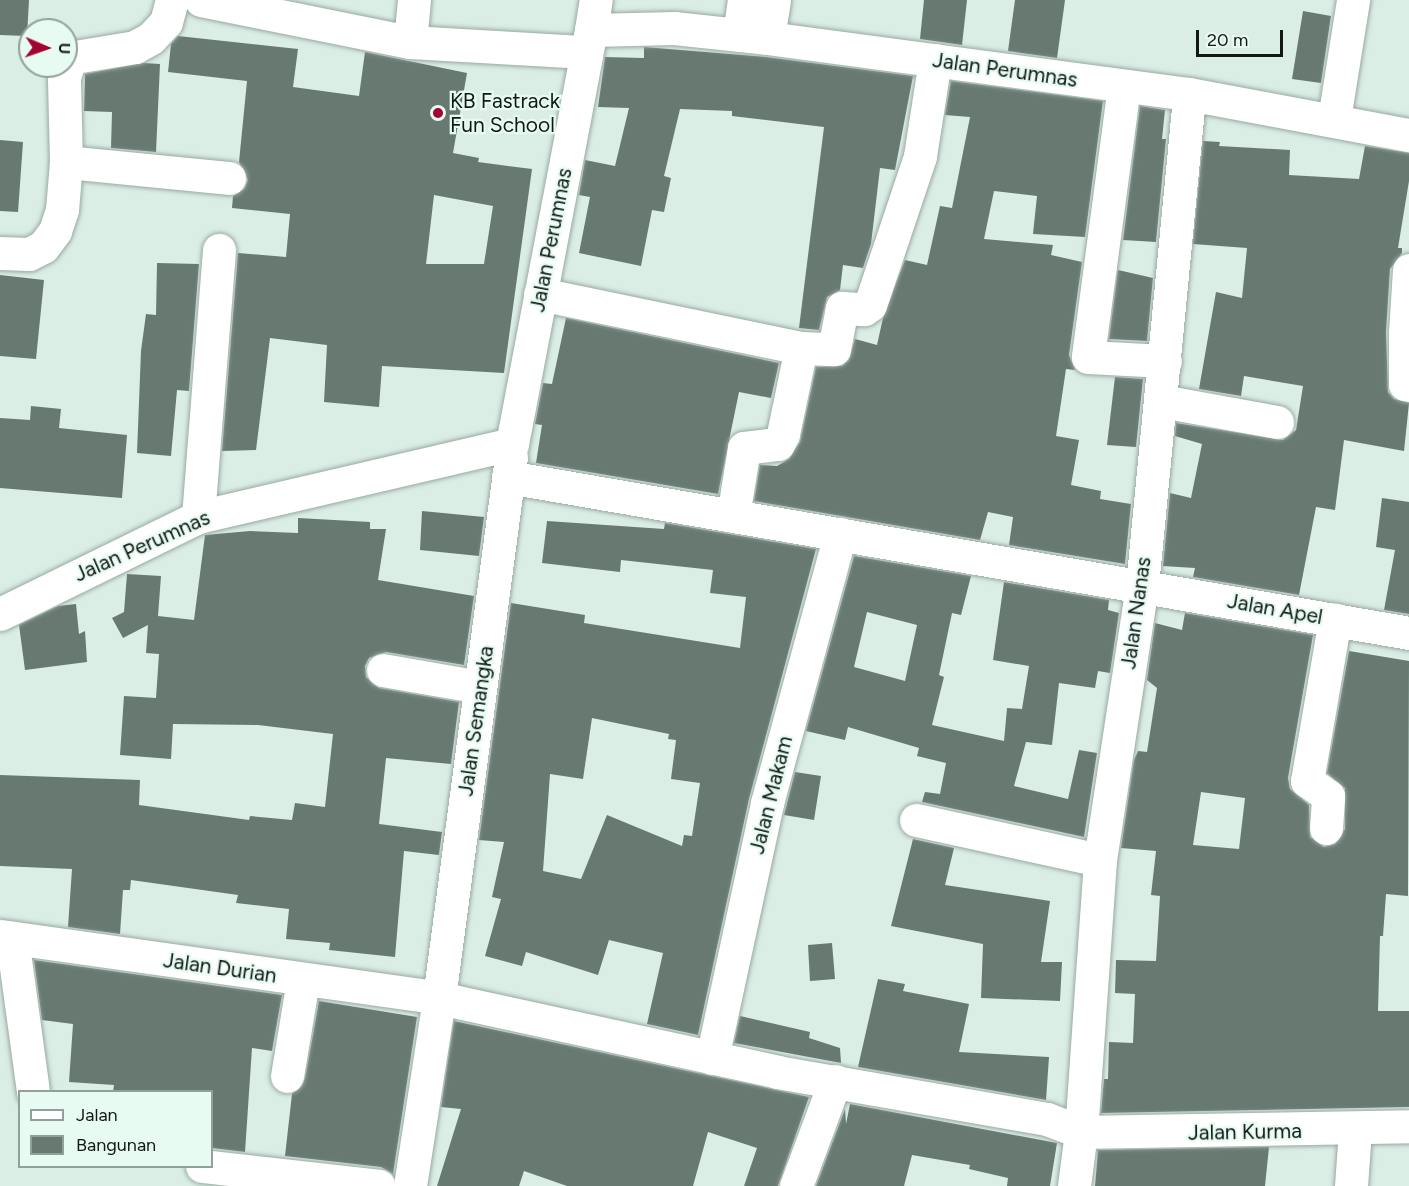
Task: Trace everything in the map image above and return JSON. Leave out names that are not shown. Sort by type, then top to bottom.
[{"type":"street","points":[[0,253],[29,254],[43,247],[55,231],[62,210],[66,162],[64,78],[68,63],[75,57],[135,47],[151,38],[166,22],[172,0]]},
{"type":"street","points":[[201,0],[410,42],[591,27]]},
{"type":"street","points":[[410,42],[414,0]]},
{"type":"street","points":[[744,0],[753,36]]},
{"type":"street","points":[[753,36],[774,0]]},
{"type":"street","points":[[1334,119],[1353,0]]},
{"type":"street","name":"Jalan Perumnas","points":[[0,614],[198,517],[512,444],[591,27],[674,28],[753,36],[1189,94],[1334,119],[1409,135]]},
{"type":"street","points":[[540,294],[801,348],[834,350],[842,308],[864,309],[870,305],[920,156],[934,60]]},
{"type":"street","points":[[1124,86],[1088,357],[1165,362]]},
{"type":"street","name":"Jalan Nanas","points":[[1074,1186],[1081,1132],[1100,860],[1142,586],[1189,94]]},
{"type":"street","points":[[66,162],[229,178]]},
{"type":"street","points":[[198,517],[219,250]]},
{"type":"street","points":[[1409,270],[1405,384],[1409,385]]},
{"type":"street","points":[[733,516],[744,448],[778,444],[783,434],[801,348]]},
{"type":"street","points":[[1161,401],[1277,422]]},
{"type":"street","name":"Jalan Semangka","points":[[410,1186],[439,998],[512,444]]},
{"type":"street","name":"Jalan Apel","points":[[508,477],[1409,633]]},
{"type":"street","name":"Jalan Makam","points":[[712,1058],[768,803],[840,534]]},
{"type":"street","points":[[1326,828],[1328,796],[1307,781],[1335,619]]},
{"type":"street","points":[[383,670],[480,687]]},
{"type":"street","points":[[916,820],[1100,860]]},
{"type":"street","points":[[6,937],[33,1090]]},
{"type":"street","name":"Jalan Durian","points":[[6,937],[439,998],[712,1058],[1047,1119],[1081,1132]]},
{"type":"street","points":[[287,1076],[303,980]]},
{"type":"street","points":[[796,1186],[835,1081]]},
{"type":"street","name":"Jalan Kurma","points":[[1081,1132],[1355,1130],[1409,1126]]},
{"type":"street","points":[[1351,1186],[1355,1130]]},
{"type":"street","points":[[205,1168],[241,1179],[379,1186]]},
{"type":"building","points":[[0,0],[29,0],[28,18],[18,18],[18,36],[0,35]]},
{"type":"building","points":[[924,0],[967,0],[962,45],[920,39]]},
{"type":"building","points":[[1015,0],[1065,0],[1057,58],[1008,51]]},
{"type":"building","points":[[1303,11],[1331,16],[1321,83],[1292,79]]},
{"type":"building","points":[[178,36],[298,49],[293,87],[359,96],[365,52],[467,73],[453,153],[479,158],[478,162],[532,169],[504,373],[382,366],[379,407],[324,402],[327,345],[270,338],[256,450],[222,451],[238,253],[286,257],[290,214],[232,208],[233,196],[244,189],[248,180],[239,162],[247,81],[168,72],[171,44]],"holes":[[[434,195],[493,206],[484,264],[426,264]]]},
{"type":"building","points":[[644,47],[766,57],[913,76],[895,170],[880,168],[871,244],[863,268],[843,265],[840,290],[827,297],[819,330],[799,328],[824,127],[732,116],[732,111],[680,109],[664,176],[671,178],[664,212],[652,210],[641,266],[579,253],[590,197],[579,195],[585,160],[615,166],[629,108],[598,107],[605,57],[644,58]]},
{"type":"building","points":[[144,63],[160,64],[156,152],[111,148],[112,112],[84,111],[85,74]]},
{"type":"building","points":[[951,81],[1103,101],[1085,237],[1033,234],[1037,196],[994,191],[984,239],[1053,245],[1051,255],[1082,262],[1069,355],[1075,370],[1066,369],[1056,436],[1079,440],[1071,485],[1101,491],[1100,499],[1131,504],[1125,564],[1009,545],[1013,517],[988,512],[980,540],[754,501],[760,465],[777,466],[789,459],[800,442],[816,367],[842,366],[849,360],[855,339],[877,345],[883,318],[905,260],[927,265],[940,206],[952,208],[970,117],[945,115]]},
{"type":"building","points":[[1140,106],[1165,110],[1162,139],[1166,139],[1156,242],[1123,240]]},
{"type":"building","points":[[0,140],[23,142],[18,212],[0,211]]},
{"type":"building","points":[[1203,141],[1220,142],[1219,146],[1290,150],[1289,175],[1359,179],[1365,146],[1409,153],[1409,181],[1398,248],[1402,248],[1402,253],[1390,269],[1386,332],[1388,392],[1394,399],[1409,403],[1404,451],[1344,440],[1335,510],[1316,507],[1299,595],[1193,577],[1195,568],[1163,566],[1170,493],[1191,498],[1202,444],[1175,436],[1176,423],[1283,440],[1296,430],[1303,386],[1244,376],[1241,396],[1199,389],[1216,292],[1242,298],[1247,248],[1193,244]]},
{"type":"building","points":[[157,263],[199,264],[189,391],[177,390],[171,456],[137,453],[141,351],[146,314],[156,315]]},
{"type":"building","points":[[1118,270],[1153,278],[1147,341],[1109,339]]},
{"type":"building","points":[[0,275],[44,280],[36,359],[0,356]]},
{"type":"building","points":[[566,318],[779,363],[771,398],[739,392],[718,494],[536,463],[542,425],[535,424],[543,383],[552,384]]},
{"type":"building","points":[[1115,377],[1143,379],[1136,447],[1107,445]]},
{"type":"building","points":[[31,406],[61,409],[59,428],[127,435],[122,498],[0,488],[0,418],[30,420]]},
{"type":"building","points":[[1382,498],[1409,502],[1409,614],[1384,610],[1395,550],[1376,547]]},
{"type":"building","points":[[422,511],[484,517],[479,556],[420,550]]},
{"type":"building","points":[[298,518],[370,522],[370,529],[386,529],[378,580],[474,596],[464,665],[386,652],[369,658],[365,666],[366,677],[379,688],[459,702],[451,764],[386,758],[379,824],[442,832],[439,855],[404,851],[395,957],[329,950],[330,943],[286,939],[289,909],[236,903],[238,895],[131,880],[130,890],[123,890],[120,934],[68,927],[72,869],[0,866],[0,775],[140,780],[139,805],[249,820],[250,816],[292,820],[295,803],[325,807],[333,734],[258,725],[173,724],[171,759],[120,755],[124,696],[156,698],[159,654],[146,653],[148,625],[123,638],[112,618],[124,612],[127,574],[161,576],[158,616],[194,620],[205,535],[250,531],[298,533]]},
{"type":"building","points":[[547,521],[664,529],[665,523],[816,549],[749,799],[698,1035],[647,1024],[663,953],[609,940],[598,975],[526,952],[522,966],[485,956],[501,899],[492,897],[504,842],[479,840],[511,603],[585,615],[584,623],[740,648],[746,597],[710,593],[713,570],[621,560],[620,572],[542,563]],"holes":[[[592,718],[669,734],[668,739],[676,740],[671,779],[700,783],[692,836],[684,835],[682,846],[607,815],[581,879],[543,871],[550,774],[583,779]]]},
{"type":"building","points":[[854,556],[971,576],[961,615],[952,613],[939,675],[944,677],[932,725],[1004,741],[1007,708],[1022,709],[1029,666],[993,660],[1004,582],[1109,600],[1108,610],[1119,613],[1110,673],[1098,671],[1095,688],[1059,683],[1052,745],[1026,742],[1014,786],[1068,799],[1079,750],[1097,753],[1084,837],[922,802],[925,792],[940,794],[946,763],[917,756],[919,748],[848,727],[845,740],[806,731]],"holes":[[[867,612],[917,625],[905,681],[854,667]]]},
{"type":"building","points":[[76,604],[79,634],[85,631],[87,662],[25,670],[19,625],[58,606]]},
{"type":"building","points":[[1185,613],[1313,635],[1288,778],[1290,789],[1309,805],[1310,837],[1324,847],[1335,844],[1345,829],[1345,788],[1327,773],[1349,651],[1409,661],[1408,896],[1386,894],[1383,936],[1380,936],[1378,1011],[1409,1011],[1409,1107],[1101,1113],[1104,1079],[1108,1079],[1109,1042],[1133,1043],[1135,994],[1115,993],[1116,960],[1156,961],[1160,896],[1151,895],[1156,851],[1121,848],[1134,760],[1138,751],[1147,752],[1157,688],[1147,680],[1155,623],[1182,630]],"holes":[[[1201,792],[1245,798],[1239,849],[1193,845]]]},
{"type":"building","points":[[795,772],[821,776],[814,820],[784,815]]},
{"type":"building","points":[[913,839],[954,848],[945,885],[1050,901],[1041,962],[1062,962],[1060,1001],[981,998],[983,944],[891,926]]},
{"type":"building","points":[[832,943],[835,979],[810,981],[808,945]]},
{"type":"building","points":[[34,960],[282,995],[272,1051],[252,1048],[245,1152],[213,1148],[213,1090],[113,1090],[114,1085],[69,1082],[73,1024],[42,1020]]},
{"type":"building","points":[[878,979],[905,984],[903,991],[969,1004],[959,1052],[1049,1057],[1046,1100],[858,1067]]},
{"type":"building","points":[[319,1001],[417,1017],[393,1174],[381,1167],[285,1156],[292,1094],[305,1079]]},
{"type":"building","points":[[740,1016],[810,1032],[809,1038],[840,1048],[841,1063],[734,1043]]},
{"type":"building","points":[[454,1021],[809,1097],[778,1186],[744,1186],[757,1148],[708,1132],[693,1186],[567,1186],[524,1171],[519,1186],[437,1186],[461,1109],[441,1107]]},
{"type":"building","points":[[850,1104],[1057,1143],[1050,1186],[1007,1186],[1008,1178],[969,1169],[970,1165],[912,1155],[904,1186],[816,1186],[845,1109],[846,1124]]},
{"type":"building","points":[[1269,1147],[1265,1186],[1095,1186],[1098,1150]]},
{"type":"place","name":"KB Fastrack Fun School","points":[[438,113]]}]
